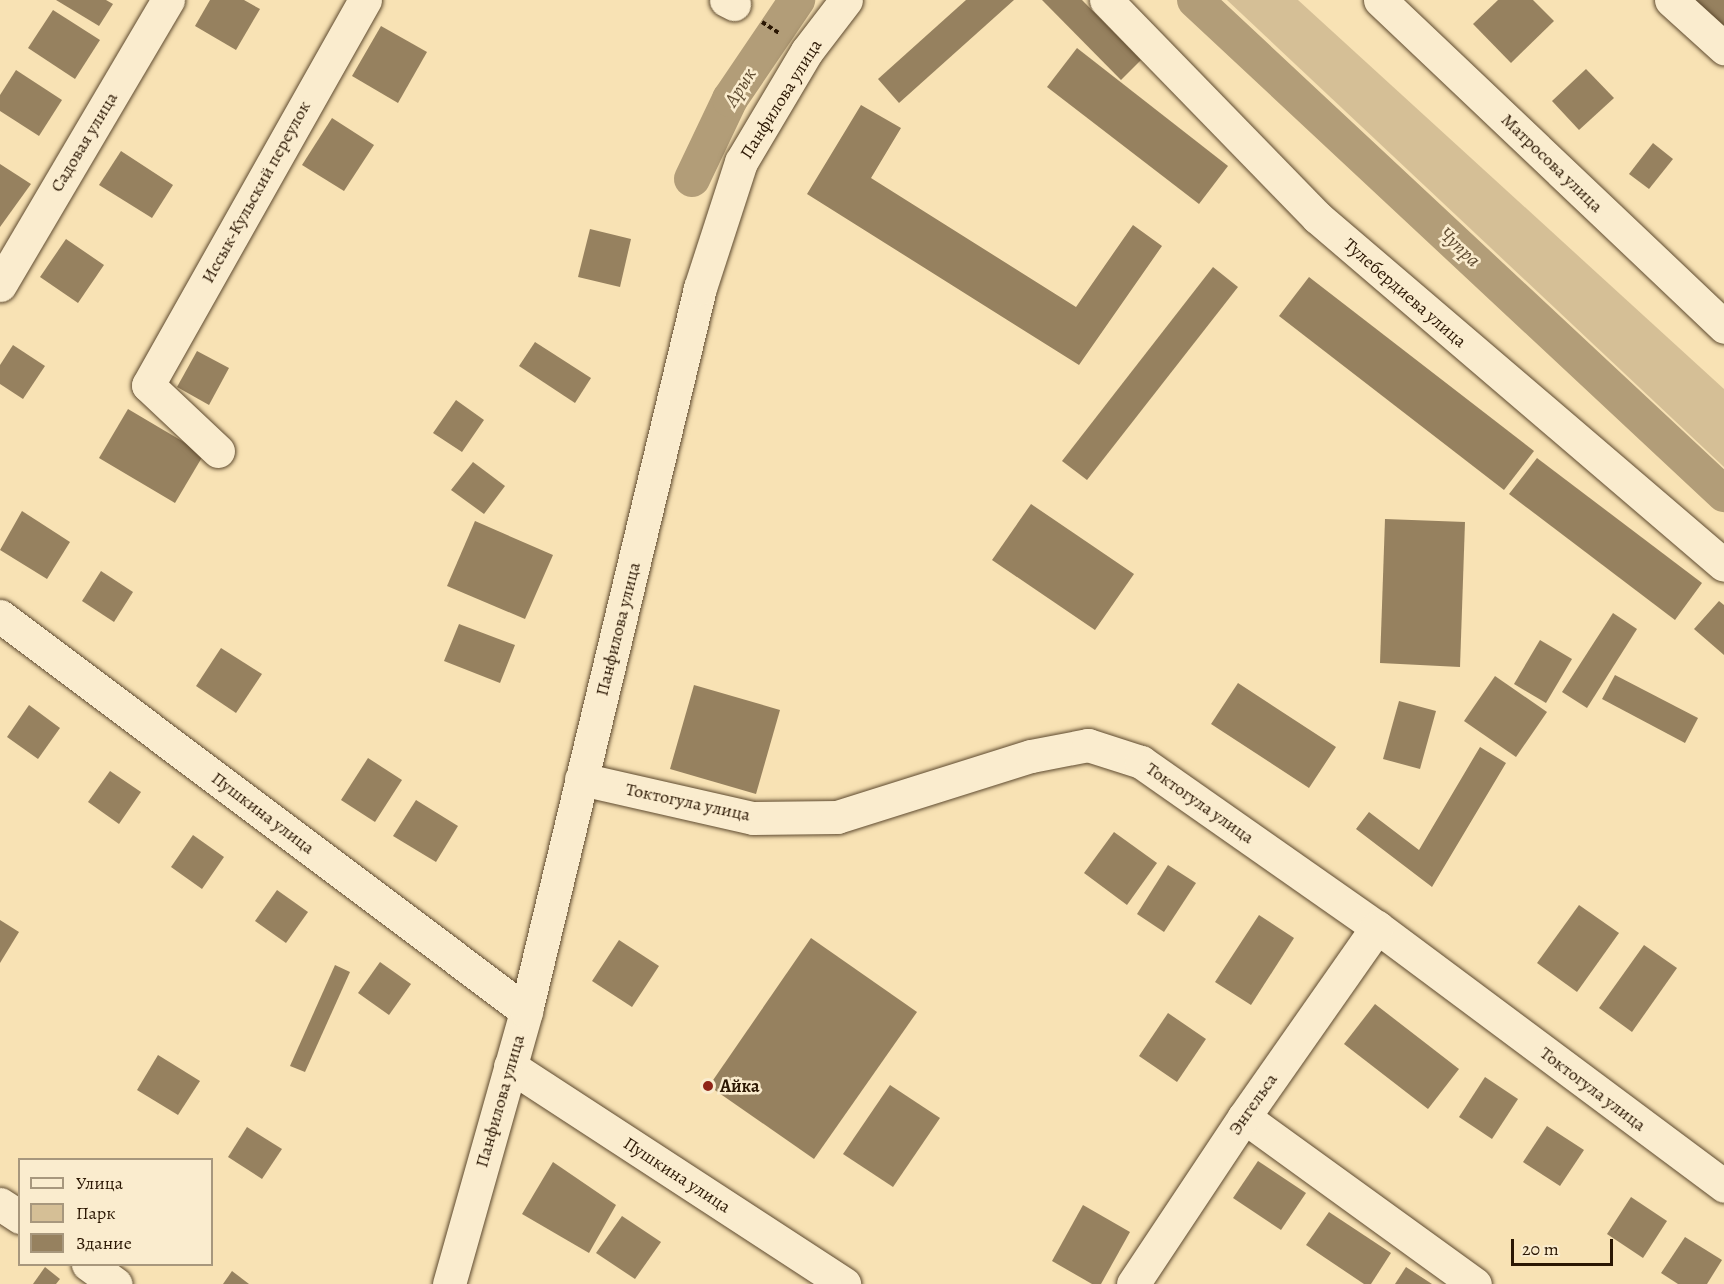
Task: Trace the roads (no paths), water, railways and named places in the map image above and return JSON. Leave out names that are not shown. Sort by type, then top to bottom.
[{"type":"street","name":"Садовая улица","points":[[0,285],[168,0]]},
{"type":"street","name":"Иссык-Кульский переулок","points":[[218,451],[148,385],[365,0]]},
{"type":"street","name":"Панфилова улица","points":[[448,1284],[526,1011],[700,288],[741,162],[807,51],[846,0]]},
{"type":"street","name":"Тулебердиева улица","points":[[1106,0],[1317,217],[1724,565]]},
{"type":"street","name":"Матросова улица","points":[[1380,0],[1724,327]]},
{"type":"street","points":[[1671,0],[1724,48]]},
{"type":"street","name":"Пушкина улица","points":[[0,616],[526,1011]]},
{"type":"street","name":"Токтогула улица","points":[[581,779],[753,818],[837,817],[1031,756],[1088,745],[1141,762],[1377,927],[1724,1186]]},
{"type":"street","name":"Энгельса","points":[[1134,1284],[1244,1117],[1377,927]]},
{"type":"street","name":"Пушкина улица","points":[[510,1066],[844,1284]]},
{"type":"street","points":[[1244,1117],[1475,1284]]},
{"type":"street","points":[[0,1204],[18,1216]]},
{"type":"street","points":[[91,1266],[116,1284]]},
{"type":"waterway","name":"Арык","points":[[692,179],[730,99],[797,0]]},
{"type":"waterway","name":"Чупра","points":[[1195,0],[1724,494]]},
{"type":"place","name":"Айка","points":[[708,1086]]}]
